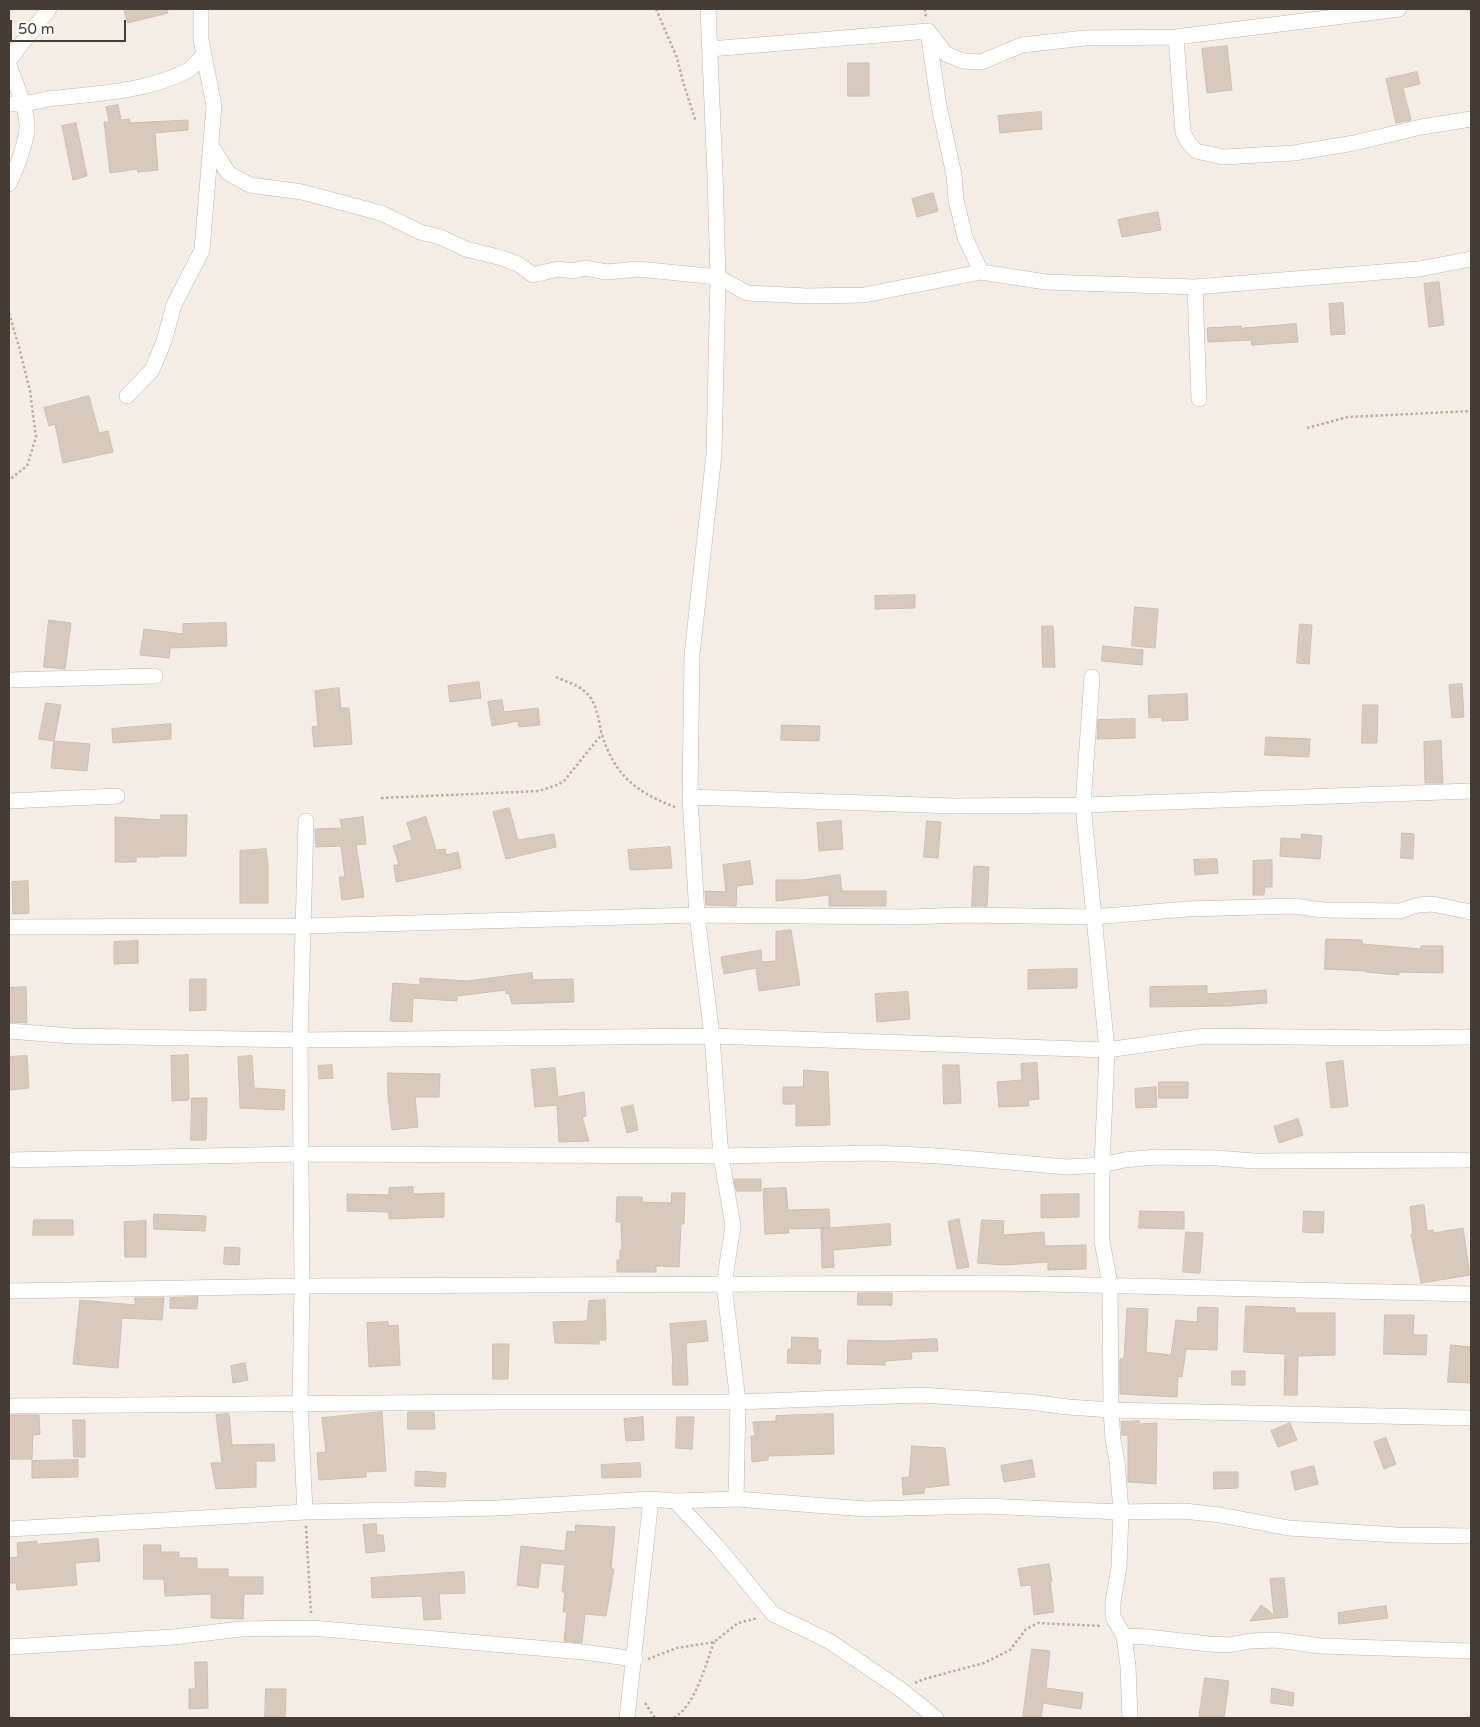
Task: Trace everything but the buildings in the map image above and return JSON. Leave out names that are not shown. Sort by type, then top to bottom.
[{"type":"street","points":[[9,60],[49,9]]},
{"type":"street","points":[[127,396],[152,370],[164,341],[174,305],[202,250],[214,106],[201,40],[201,9]]},
{"type":"street","points":[[708,9],[716,174],[718,277],[714,454],[692,655],[690,804],[697,915],[712,1036],[722,1156],[733,1226],[724,1284],[738,1402],[736,1499]]},
{"type":"street","points":[[928,31],[946,54],[963,61],[982,62],[1022,45],[1085,38],[1176,36],[1399,9]]},
{"type":"street","points":[[710,49],[928,31]]},
{"type":"street","points":[[928,31],[940,106],[954,175],[956,200],[965,237],[981,272]]},
{"type":"street","points":[[1176,36],[1183,132],[1188,142],[1196,151],[1223,157],[1294,153],[1354,143],[1421,127],[1471,119]]},
{"type":"street","points":[[16,105],[51,99],[108,94],[156,83],[188,71],[204,55]]},
{"type":"street","points":[[9,65],[16,105],[27,128],[20,160],[9,184]]},
{"type":"street","points":[[211,145],[228,173],[250,185],[302,192],[381,213],[420,232],[440,237],[466,249],[518,264],[534,275],[558,269],[573,272],[584,268],[607,272],[638,269],[718,277],[747,293],[817,296],[864,295],[981,272],[1046,282],[1195,287],[1419,269],[1471,259]]},
{"type":"street","points":[[1195,287],[1199,399]]},
{"type":"street","points":[[9,680],[155,676]]},
{"type":"street","points":[[1092,677],[1084,805],[1107,1050],[1102,1166],[1102,1241],[1110,1284],[1111,1410],[1121,1512],[1119,1567],[1113,1602],[1113,1617],[1121,1632],[1128,1666],[1130,1718]]},
{"type":"street","points":[[690,804],[1084,805],[1471,791]]},
{"type":"street","points":[[9,801],[117,796]]},
{"type":"street","points":[[305,1512],[300,1404],[302,1286],[300,1040],[306,820]]},
{"type":"street","points":[[9,927],[304,926],[697,915],[1094,917],[1187,909],[1293,906],[1323,910],[1400,911],[1418,905],[1432,904],[1471,912]]},
{"type":"street","points":[[9,1031],[72,1036],[300,1040],[712,1036],[1107,1050],[1204,1036],[1384,1038],[1471,1036]]},
{"type":"street","points":[[9,1160],[301,1154],[722,1156],[874,1154],[939,1156],[1066,1167],[1102,1166],[1124,1160],[1156,1157],[1263,1161],[1471,1160]]},
{"type":"street","points":[[9,1291],[302,1286],[1000,1283],[1110,1284],[1471,1294]]},
{"type":"street","points":[[9,1406],[738,1402],[920,1394],[1111,1410],[1471,1418]]},
{"type":"street","points":[[627,1718],[651,1499]]},
{"type":"street","points":[[9,1529],[305,1512],[498,1508],[651,1499],[675,1501],[736,1499],[866,1509],[983,1506],[1121,1512],[1184,1511],[1220,1515],[1289,1528],[1387,1534],[1471,1536]]},
{"type":"street","points":[[675,1501],[717,1546],[772,1614],[828,1642],[900,1689],[936,1718]]},
{"type":"street","points":[[9,1647],[164,1638],[241,1629],[312,1628],[583,1652],[634,1659]]},
{"type":"street","points":[[1121,1632],[1210,1644],[1229,1645],[1250,1641],[1276,1640],[1321,1646],[1471,1651]]},
{"type":"path","points":[[656,9],[677,58],[699,128]]},
{"type":"path","points":[[9,313],[30,391],[36,437],[27,466],[9,480]]},
{"type":"path","points":[[1307,428],[1348,417],[1471,411]]},
{"type":"path","points":[[556,677],[584,690],[596,709],[602,734],[618,770],[639,791],[659,801],[690,804]]},
{"type":"path","points":[[381,798],[539,791],[564,781],[602,734]]},
{"type":"path","points":[[305,1512],[312,1628]]},
{"type":"path","points":[[634,1659],[647,1659],[677,1648],[714,1642],[738,1623],[772,1614]]},
{"type":"path","points":[[900,1689],[924,1679],[984,1663],[1010,1650],[1026,1629],[1038,1623],[1081,1624],[1121,1632]]},
{"type":"path","points":[[674,1718],[688,1706],[714,1642]]}]
